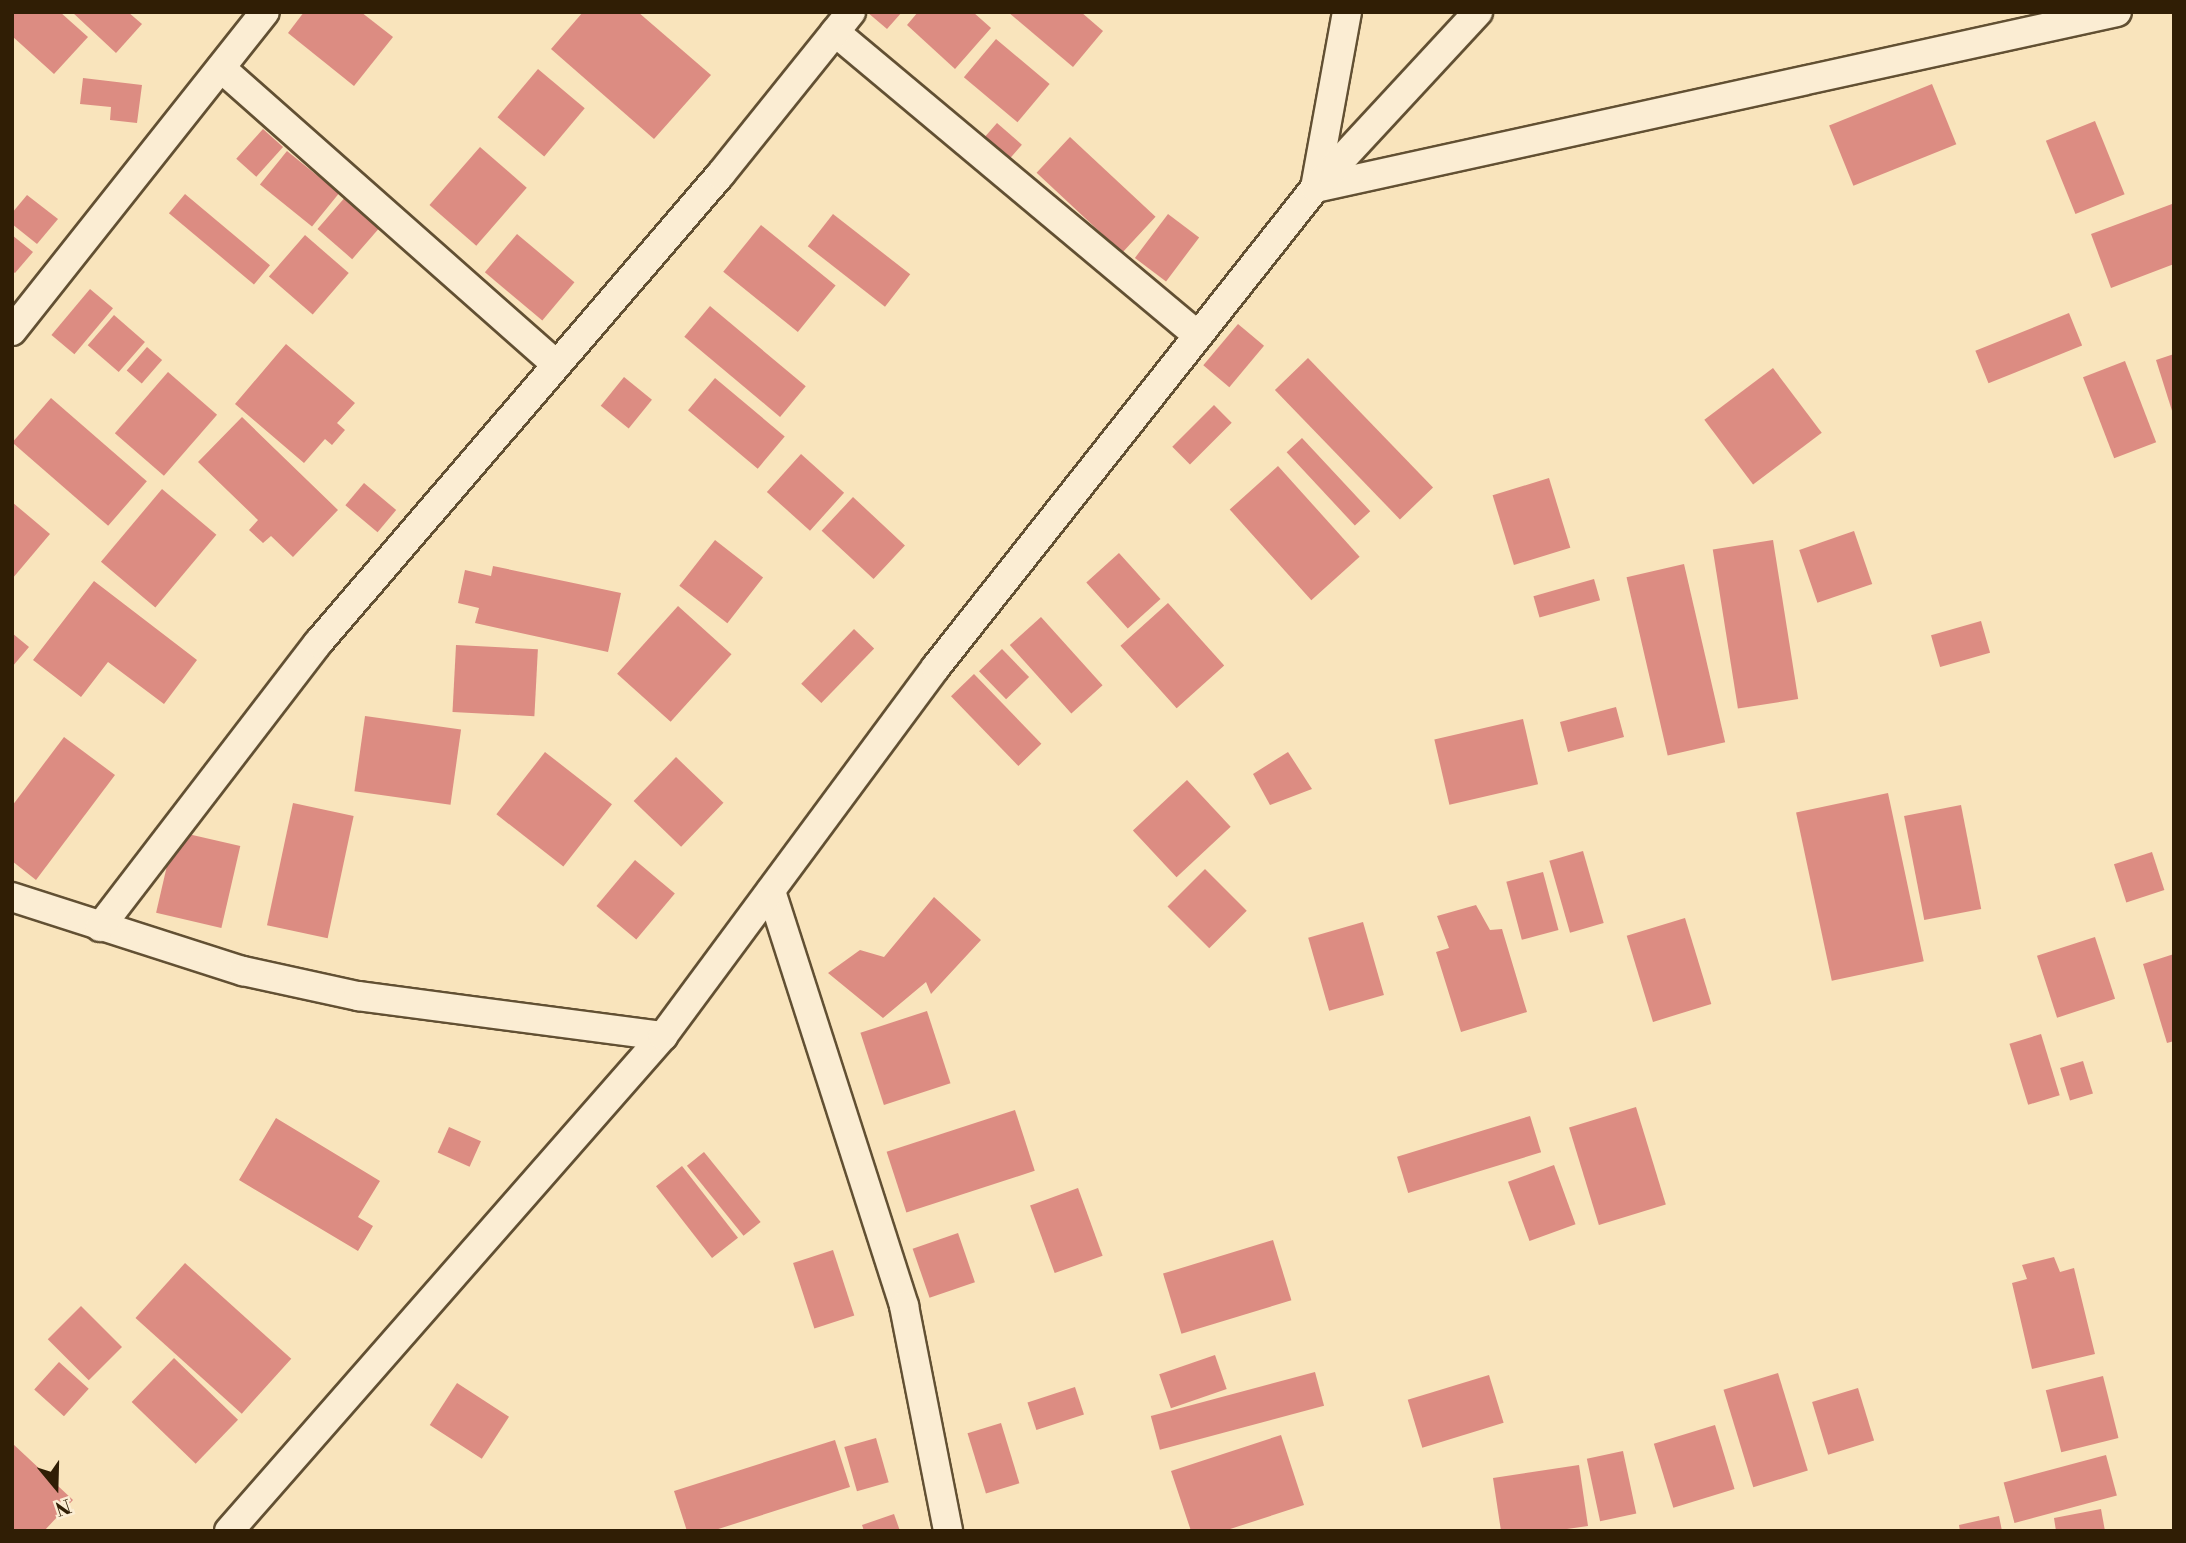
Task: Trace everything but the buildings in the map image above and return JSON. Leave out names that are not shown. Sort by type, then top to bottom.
[{"type":"street","points":[[12,331],[265,12]]},
{"type":"street","points":[[1315,188],[1347,12]]},
{"type":"street","points":[[229,1531],[663,1036],[936,667],[1315,188],[1478,12]]},
{"type":"street","points":[[1315,188],[2117,12]]},
{"type":"street","points":[[100,927],[318,643],[720,175],[843,22],[1198,336]]},
{"type":"street","points":[[221,68],[557,365]]},
{"type":"street","points":[[771,891],[904,1306],[948,1531]]},
{"type":"street","points":[[12,897],[243,971],[358,996],[663,1036]]}]
